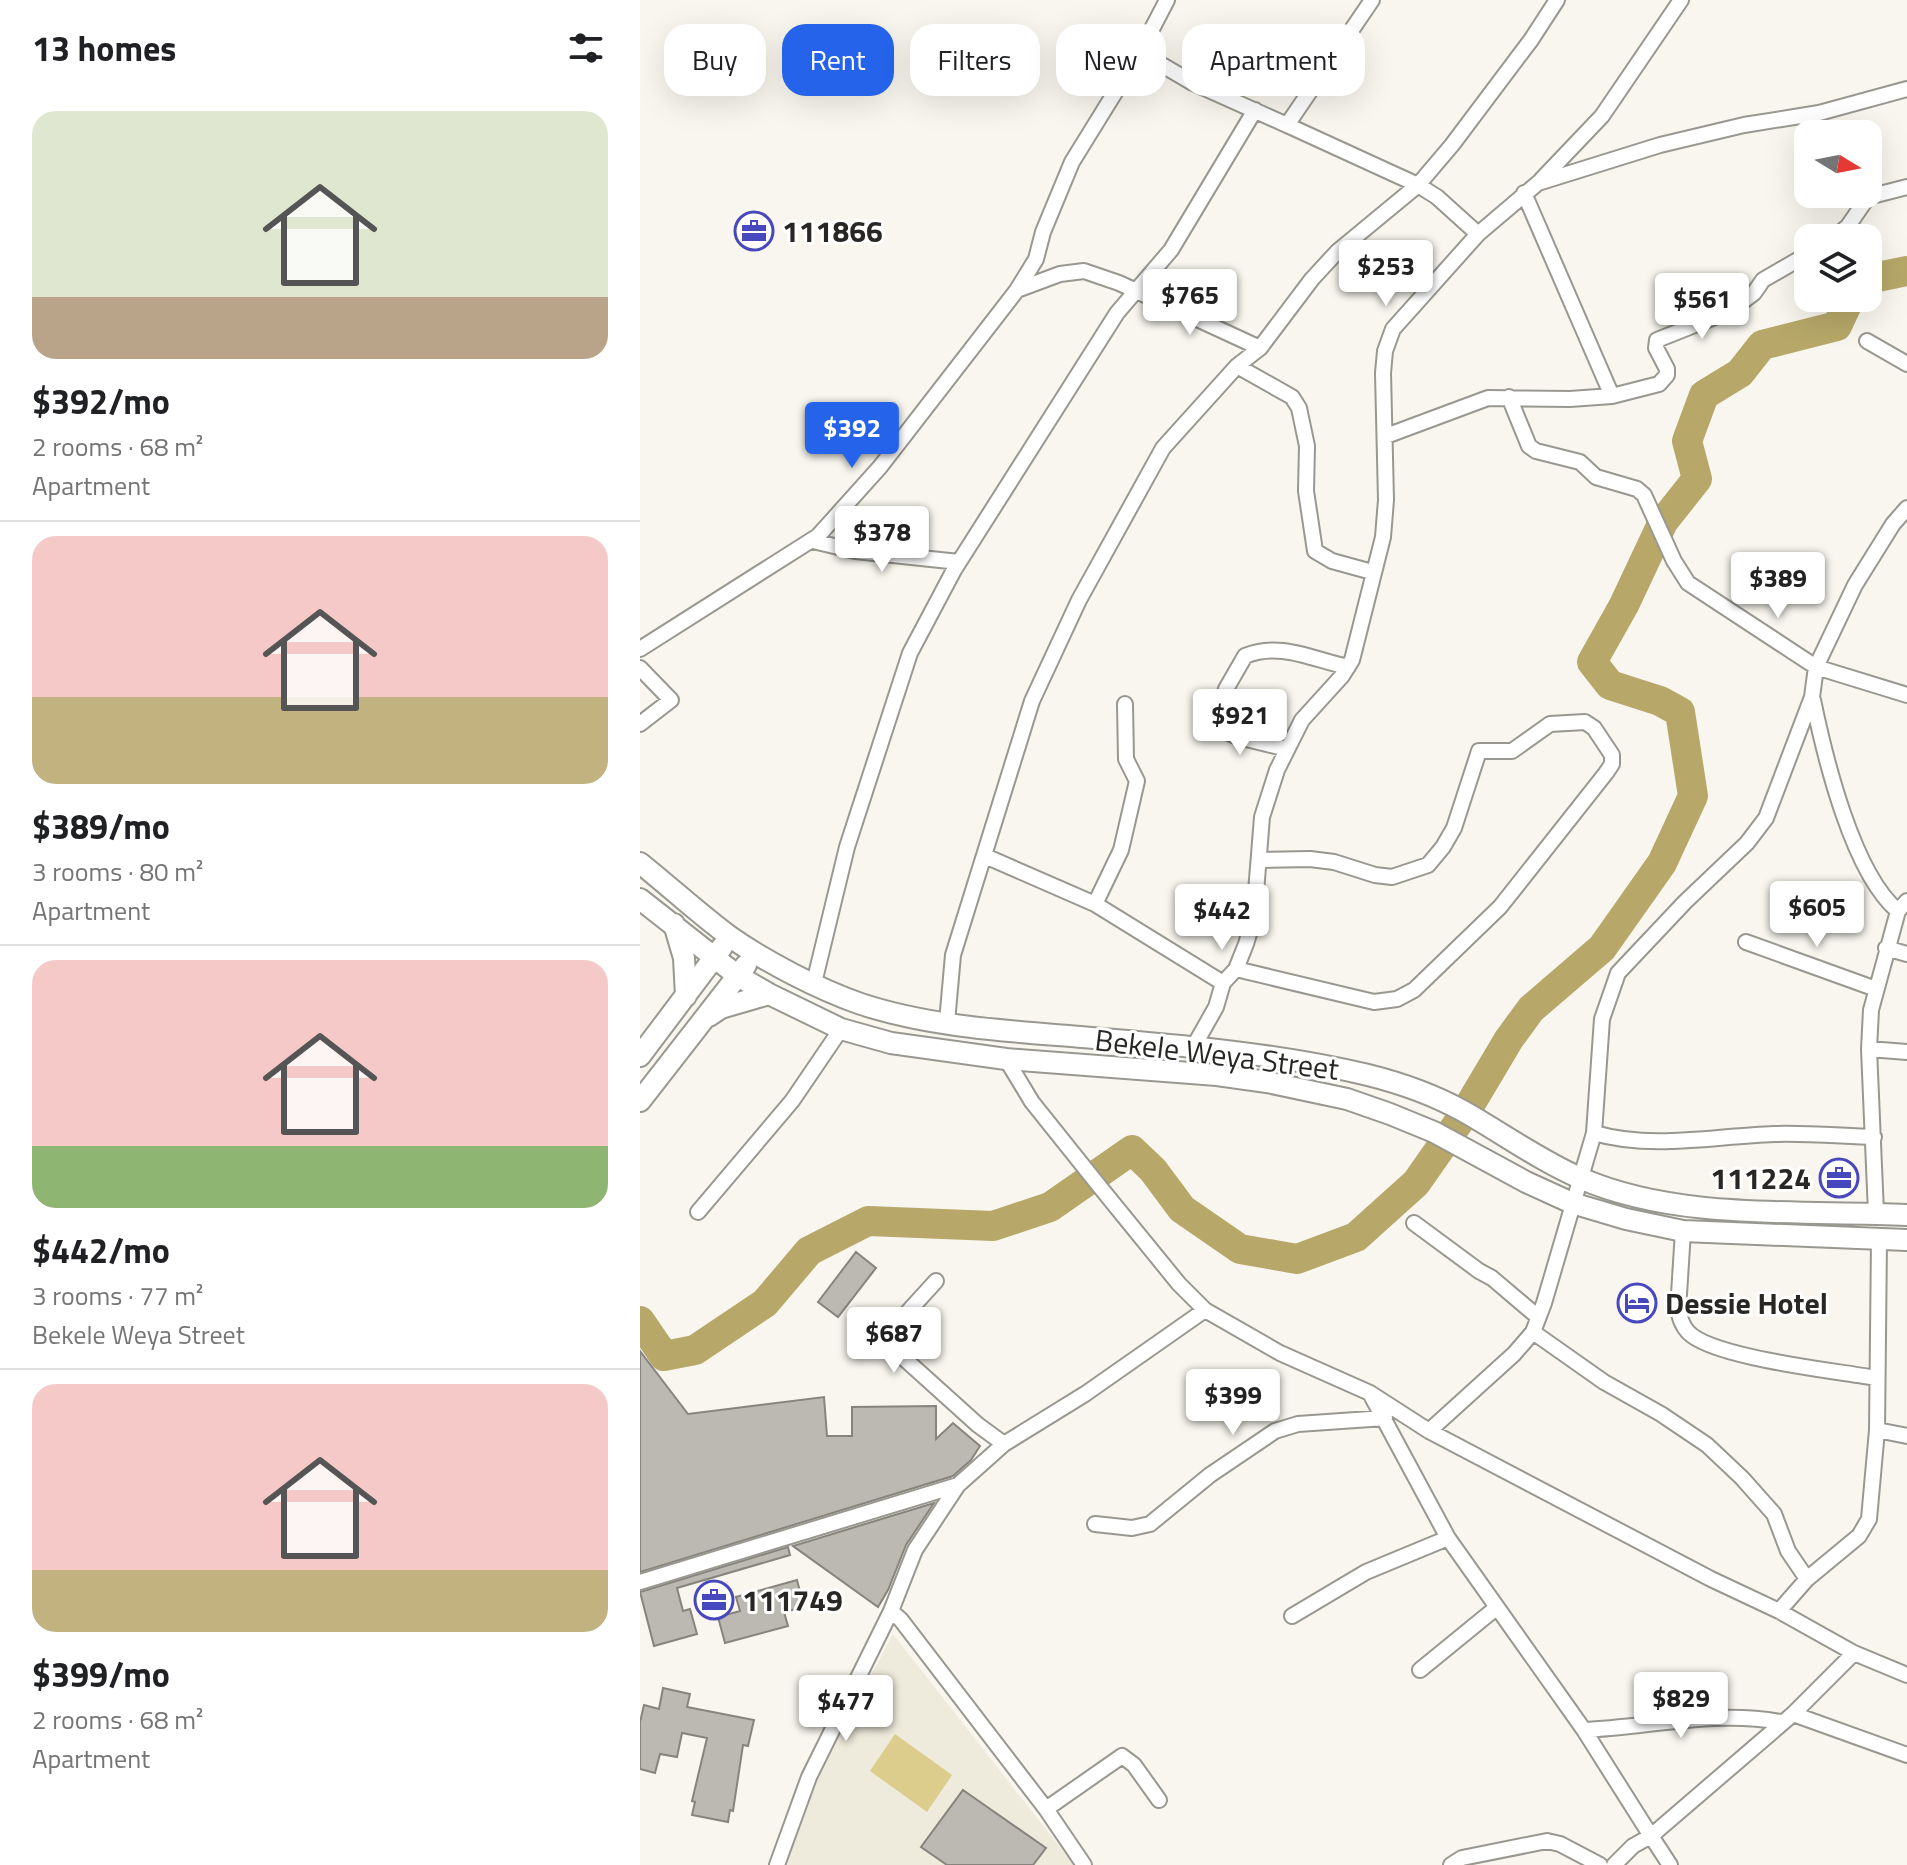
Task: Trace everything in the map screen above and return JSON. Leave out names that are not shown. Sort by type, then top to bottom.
[{"type":"main road","name":"Bekele Weya Street","points":[[640,863],[729,936],[814,983],[859,1003],[947,1022],[1025,1032],[1194,1046],[1279,1057],[1370,1075],[1447,1103],[1581,1179],[1643,1197],[1688,1205],[1763,1211],[1907,1215]]},
{"type":"main road","points":[[640,899],[738,976],[769,994],[841,1029],[891,1043],[1006,1059],[1204,1074],[1267,1082],[1347,1099],[1443,1136],[1526,1182],[1572,1203],[1683,1231],[1907,1240]]},
{"type":"main road","points":[[674,924],[684,958],[686,996]]},
{"type":"main road","points":[[640,1056],[729,936]]},
{"type":"main road","points":[[640,1101],[755,952]]},
{"type":"main road","points":[[705,1018],[721,1008],[769,994]]},
{"type":"street","points":[[1155,24],[1167,0]]},
{"type":"street","points":[[1287,125],[1372,0]]},
{"type":"street","points":[[947,1022],[953,955],[1032,701],[1079,600],[1163,448],[1237,366],[1260,348],[1312,279],[1337,252],[1418,185],[1514,63],[1557,0]]},
{"type":"street","points":[[1194,1046],[1216,1007],[1223,983],[1236,969],[1254,917],[1262,817],[1277,770],[1302,720],[1348,667],[1356,646],[1383,537],[1386,436],[1383,373],[1385,351],[1393,329],[1478,234],[1538,183],[1602,116],[1681,0]]},
{"type":"street","points":[[1166,67],[1191,82],[1418,185],[1437,197],[1478,234]]},
{"type":"street","points":[[1538,183],[1660,145],[1744,125],[1819,113],[1907,89]]},
{"type":"street","points":[[640,649],[813,541],[880,467],[1017,290],[1036,259],[1043,232],[1072,162],[1113,96]]},
{"type":"street","points":[[814,983],[847,847],[910,653],[959,562],[1117,313],[1171,250],[1255,110]]},
{"type":"street","points":[[1849,224],[1868,197],[1907,187]]},
{"type":"street","points":[[1524,193],[1612,396]]},
{"type":"street","points":[[1386,436],[1488,398],[1612,396],[1659,384],[1667,375],[1667,369],[1656,348],[1657,340],[1730,311],[1754,293],[1763,280],[1794,262]]},
{"type":"street","points":[[1017,290],[1060,274],[1084,271],[1119,283],[1260,348]]},
{"type":"street","points":[[1867,341],[1907,364]]},
{"type":"street","points":[[1237,366],[1292,397],[1299,408],[1307,446],[1306,491],[1315,551],[1332,561],[1372,572]]},
{"type":"street","points":[[1509,397],[1529,446],[1536,451],[1580,462],[1596,477],[1637,489],[1644,495],[1688,583],[1816,667],[1907,695]]},
{"type":"street","points":[[1429,1431],[1514,1354],[1536,1325],[1594,1133],[1602,1019],[1618,973],[1685,902],[1747,843],[1766,818],[1812,697],[1816,667],[1855,585],[1893,524],[1907,508]]},
{"type":"street","points":[[813,541],[855,551],[959,562]]},
{"type":"street","points":[[1287,749],[1238,737],[1214,727],[1223,696],[1245,656],[1273,649],[1348,667]]},
{"type":"street","points":[[640,668],[671,700],[640,724]]},
{"type":"street","points":[[1812,697],[1832,777],[1858,852],[1875,887],[1903,906],[1886,948],[1871,1010],[1869,1049],[1876,1213]]},
{"type":"street","points":[[1095,904],[1121,850],[1137,781],[1126,759],[1125,704]]},
{"type":"street","points":[[1236,969],[1374,1002],[1397,999],[1414,990],[1500,907],[1606,773],[1612,764],[1612,755],[1594,728],[1577,721],[1550,724],[1512,751],[1479,751],[1454,828],[1428,865],[1412,873],[1384,876],[1334,862],[1260,860]]},
{"type":"street","points":[[985,856],[1095,904],[1223,983]]},
{"type":"street","points":[[1746,942],[1876,989]]},
{"type":"street","points":[[1886,948],[1907,954]]},
{"type":"street","points":[[698,1212],[792,1101],[841,1029]]},
{"type":"street","points":[[1869,1049],[1907,1052]]},
{"type":"street","points":[[1006,1059],[1032,1102],[1179,1284],[1205,1310],[1280,1353],[1370,1393],[1429,1431],[1711,1579],[1779,1611],[1854,1653],[1907,1675]]},
{"type":"street","points":[[1594,1133],[1619,1140],[1688,1140],[1775,1134],[1874,1137]]},
{"type":"street","points":[[1414,1223],[1492,1278],[1536,1325],[1604,1382],[1661,1414],[1707,1445],[1774,1514],[1788,1551],[1807,1579]]},
{"type":"street","points":[[1683,1231],[1678,1310],[1689,1333],[1718,1348],[1876,1378]]},
{"type":"street","points":[[1779,1611],[1807,1579],[1859,1536],[1869,1519],[1877,1430],[1879,1240]]},
{"type":"street","points":[[936,1281],[895,1326],[893,1339],[897,1352],[978,1425],[1004,1444]]},
{"type":"street","points":[[777,1865],[809,1777],[891,1611],[915,1550],[958,1485],[1004,1444],[1085,1394],[1205,1310]]},
{"type":"street","points":[[1370,1393],[1448,1538],[1584,1730],[1670,1865]]},
{"type":"street","points":[[1095,1524],[1132,1528],[1150,1524],[1210,1475],[1275,1431],[1298,1424],[1385,1418]]},
{"type":"street","points":[[1877,1430],[1907,1436]]},
{"type":"street","points":[[640,1582],[958,1485]]},
{"type":"street","points":[[1292,1616],[1366,1572],[1448,1538]]},
{"type":"street","points":[[1420,1670],[1496,1608]]},
{"type":"street","points":[[891,1611],[1046,1809],[1084,1865]]},
{"type":"street","points":[[1614,1865],[1793,1714],[1854,1653]]},
{"type":"street","points":[[1793,1714],[1907,1755]]},
{"type":"street","points":[[1584,1730],[1698,1719],[1780,1722]]},
{"type":"street","points":[[1046,1809],[1122,1756],[1134,1765],[1159,1800]]},
{"type":"street","points":[[1451,1865],[1462,1858],[1547,1841],[1560,1844],[1600,1865]]},
{"type":"shaded area","points":[[893,1634],[1074,1865],[787,1865],[813,1784]]},
{"type":"shaded area","points":[[895,1734],[952,1775],[927,1812],[870,1771]]},
{"type":"building","points":[[856,1252],[876,1268],[838,1317],[818,1302]]},
{"type":"building","points":[[640,1351],[688,1414],[824,1397],[827,1436],[852,1436],[852,1407],[936,1406],[936,1439],[953,1423],[980,1446],[971,1460],[953,1476],[640,1572]]},
{"type":"building","points":[[934,1503],[906,1545],[878,1607],[793,1546]]},
{"type":"building","points":[[788,1547],[790,1555],[677,1588],[683,1611],[690,1609],[697,1634],[654,1646],[640,1592]]},
{"type":"building","points":[[797,1580],[804,1607],[784,1612],[788,1626],[725,1643],[718,1617],[740,1611],[736,1597]]},
{"type":"building","points":[[663,1688],[690,1694],[687,1707],[754,1720],[748,1746],[743,1745],[733,1811],[730,1810],[728,1822],[692,1815],[695,1802],[692,1801],[707,1738],[682,1733],[677,1757],[660,1754],[655,1773],[640,1769],[640,1722],[644,1705],[659,1709]]},
{"type":"building","points":[[963,1790],[1046,1848],[1033,1865],[947,1865],[921,1847]]},
{"type":"waterway","points":[[1882,276],[1907,271]]},
{"type":"waterway","points":[[640,1321],[664,1356],[695,1350],[765,1303],[809,1251],[868,1221],[993,1226],[1050,1207],[1132,1150],[1153,1170],[1182,1209],[1240,1249],[1297,1259],[1356,1237],[1416,1183],[1531,1009],[1602,948],[1662,863],[1693,796],[1680,712],[1660,701],[1610,685],[1592,662],[1624,605],[1663,522],[1697,479],[1687,441],[1704,395],[1740,373],[1762,345],[1837,326],[1844,312]]},
{"type":"place","name":"111866","points":[[754,231]]},
{"type":"place","name":"111224","points":[[1839,1178]]},
{"type":"place","name":"Dessie Hotel","points":[[1637,1303]]},
{"type":"place","name":"111749","points":[[714,1600]]}]
